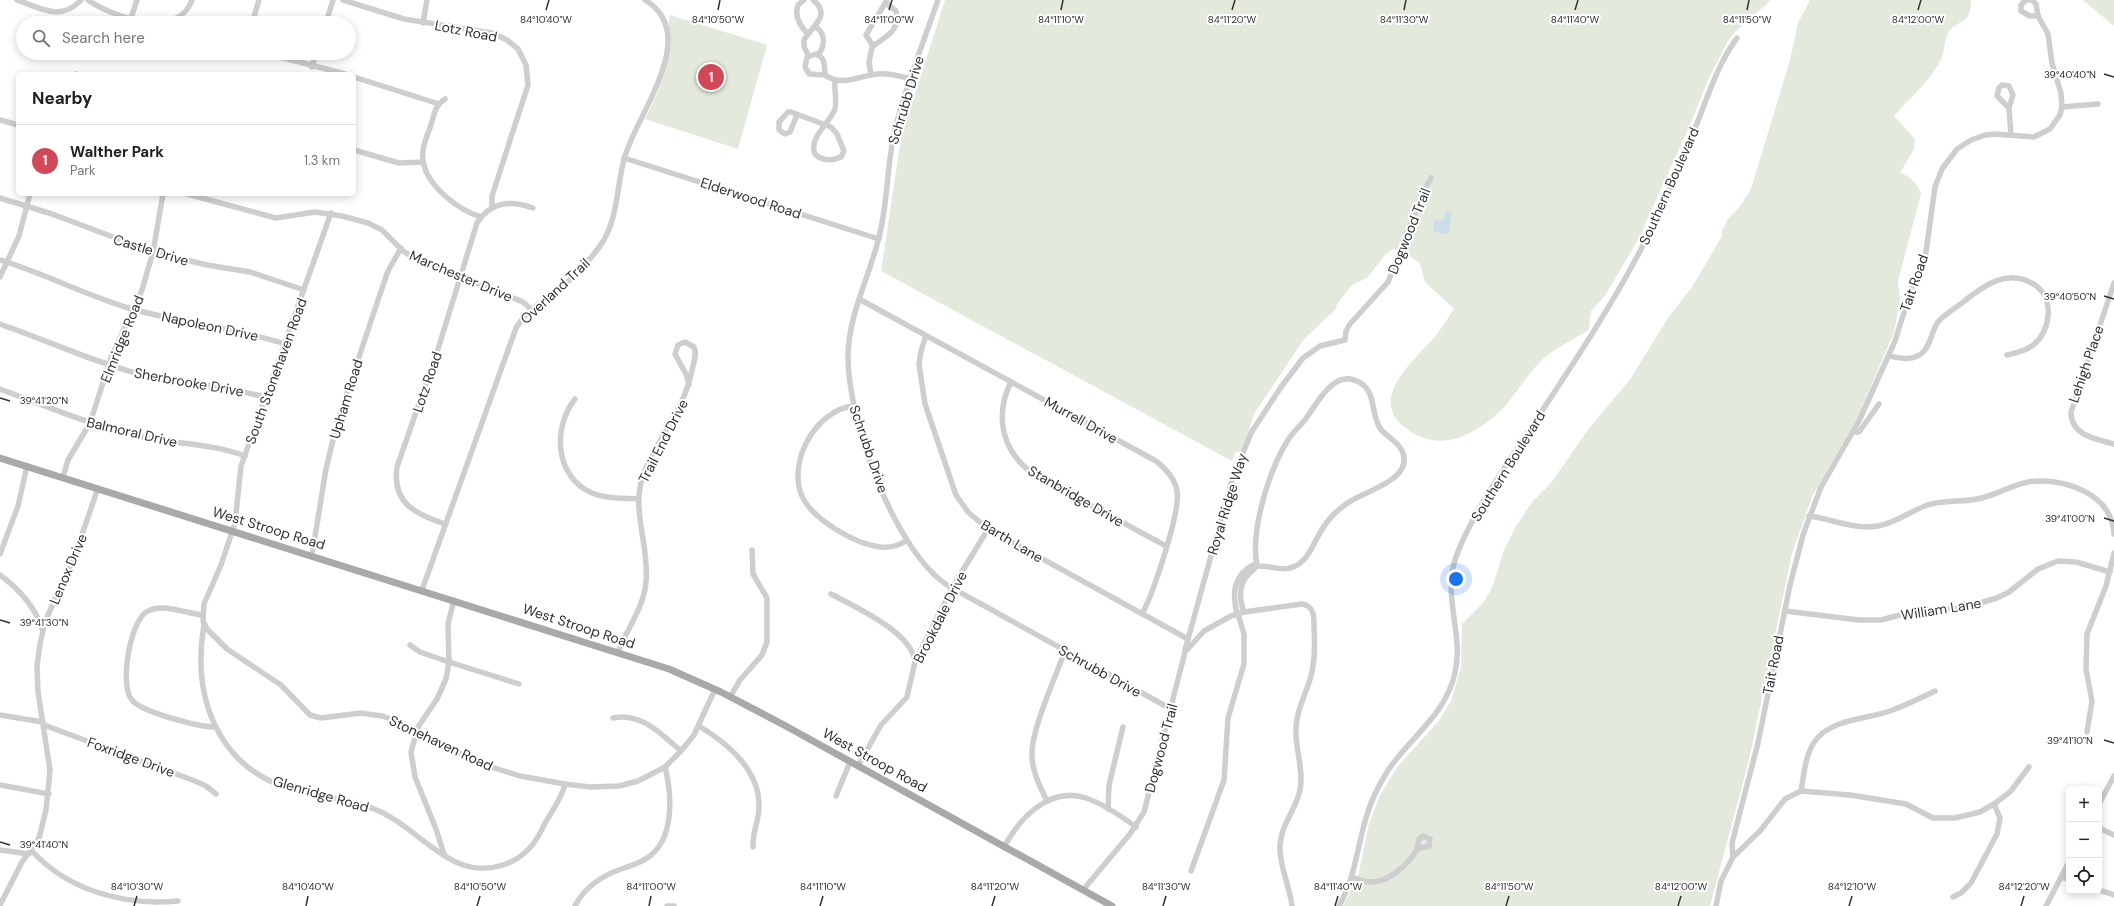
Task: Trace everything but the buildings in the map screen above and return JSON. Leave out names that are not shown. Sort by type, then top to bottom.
[{"type":"main road","name":"West Stroop Road","points":[[0,458],[652,662],[715,689],[1112,906]]},
{"type":"street","points":[[18,0],[46,12],[60,13],[67,11],[81,0]]},
{"type":"street","points":[[88,0],[103,10],[124,16]]},
{"type":"street","points":[[132,16],[137,0]]},
{"type":"street","points":[[178,16],[186,11],[192,0]]},
{"type":"street","points":[[254,16],[260,0]]},
{"type":"street","points":[[328,16],[333,0]]},
{"type":"street","name":"Lotz Road","points":[[343,0],[393,17],[497,35],[507,40],[518,50],[526,65],[528,79],[526,94],[492,196],[492,207]]},
{"type":"street","points":[[423,23],[427,0]]},
{"type":"street","name":"Overland Trail","points":[[422,590],[513,334],[520,320],[531,308],[572,278],[586,264],[604,241],[615,213],[624,158],[658,85],[666,50],[667,38],[665,21],[658,10],[644,0]]},
{"type":"street","points":[[804,0],[798,5],[797,11],[800,25],[808,34]]},
{"type":"street","points":[[809,56],[803,43],[808,34],[816,27],[819,21],[820,11],[818,4],[813,0]]},
{"type":"street","name":"Schrubb Drive","points":[[938,0],[911,79],[892,142],[885,208],[879,239],[856,310],[848,354],[853,406],[879,483],[906,541],[936,577],[952,588],[1171,709]]},
{"type":"street","points":[[2038,16],[2030,16],[2021,11],[2021,5],[2026,0],[2032,0],[2036,4],[2038,16],[2048,34],[2051,58],[2060,88],[2062,107],[2098,104]]},
{"type":"street","points":[[871,75],[869,58],[873,46],[889,35],[894,25],[896,11],[886,1],[866,35],[873,46]]},
{"type":"street","points":[[816,27],[821,31],[824,38],[823,48],[818,55]]},
{"type":"street","name":"Southern Boulevard","points":[[1339,906],[1352,877],[1366,819],[1375,794],[1396,760],[1436,715],[1452,684],[1456,666],[1457,644],[1450,583],[1453,564],[1462,542],[1494,485],[1599,325],[1639,253],[1677,171],[1717,74],[1738,38]]},
{"type":"street","points":[[809,56],[818,55],[823,59],[825,75]]},
{"type":"street","points":[[809,56],[804,64],[806,71],[812,75],[825,75],[835,80],[850,80],[871,75],[891,74],[911,79]]},
{"type":"street","points":[[288,60],[336,72]]},
{"type":"street","points":[[312,67],[314,60]]},
{"type":"street","points":[[356,78],[439,104]]},
{"type":"street","points":[[797,115],[825,124],[837,134],[844,150],[841,157],[833,160],[822,158],[814,152],[816,140],[825,124],[835,107],[835,80]]},
{"type":"street","points":[[445,99],[439,104],[424,146],[423,162],[429,176],[460,209],[481,217],[492,207],[511,202],[533,208]]},
{"type":"street","name":"Tait Road","points":[[1716,906],[1722,881],[1733,857],[1732,843],[1758,743],[1796,557],[1809,516],[1824,481],[1854,432],[1888,356],[1913,284],[1924,263],[1935,187],[1942,169],[1951,155],[1963,144],[1978,137],[1995,134],[2028,138],[2046,132],[2057,121],[2062,107]]},
{"type":"street","points":[[2009,108],[2011,135]]},
{"type":"street","points":[[0,120],[16,124]]},
{"type":"street","points":[[356,151],[399,163],[423,162]]},
{"type":"street","name":"Elderwood Road","points":[[624,158],[879,239]]},
{"type":"street","name":"Dogwood Trail","points":[[1345,340],[1346,331],[1350,324],[1388,282],[1422,195],[1431,178]]},
{"type":"street","points":[[0,277],[20,236],[30,196]]},
{"type":"street","name":"Elmridge Road","points":[[63,477],[68,460],[90,423],[120,337],[135,309],[152,252],[163,196]]},
{"type":"street","name":"Marchester Drive","points":[[194,196],[276,218],[315,212],[331,213],[376,226],[416,259],[523,302],[531,308]]},
{"type":"street","name":"Castle Drive","points":[[0,198],[27,206],[152,252],[207,265],[250,272],[304,290]]},
{"type":"street","name":"South Stonehaven Road","points":[[232,531],[237,512],[239,476],[245,456],[331,213]]},
{"type":"street","name":"Lotz Road","points":[[445,524],[421,515],[408,506],[398,490],[396,476],[399,462],[438,349],[475,229],[481,217]]},
{"type":"street","name":"Upham Road","points":[[312,555],[326,470],[337,423],[388,270],[401,248]]},
{"type":"street","name":"Napoleon Drive","points":[[0,260],[135,309],[173,319],[250,333],[285,344]]},
{"type":"street","points":[[1888,356],[1906,359],[1921,354],[1928,346],[1940,321],[1984,286],[1995,280],[2007,278],[2025,280],[2036,286],[2046,296],[2049,310],[2045,328],[2036,343],[2028,349],[2007,355]]},
{"type":"street","name":"Lehigh Place","points":[[2114,282],[2112,295],[2071,409],[2073,425],[2081,433],[2114,444]]},
{"type":"street","name":"Murrell Drive","points":[[859,299],[1163,467],[1174,481],[1178,498],[1153,592],[1142,614]]},
{"type":"street","name":"Sherbrooke Drive","points":[[0,324],[109,365],[179,383],[241,391],[266,398]]},
{"type":"street","name":"Barth Lane","points":[[926,336],[920,351],[919,364],[925,404],[956,495],[968,512],[988,529],[1188,639]]},
{"type":"street","name":"Royal Ridge Way","points":[[1188,639],[1232,480],[1251,433],[1280,386],[1303,358],[1320,346],[1345,340]]},
{"type":"street","name":"Trail End Drive","points":[[618,652],[641,602],[646,585],[646,560],[640,525],[638,500],[646,468],[674,419],[688,388],[695,350],[692,344],[685,342],[678,345],[675,354],[686,374],[688,388]]},
{"type":"street","points":[[1191,871],[1224,780],[1228,718],[1244,664],[1243,627],[1234,588],[1238,579],[1257,566],[1285,569],[1299,564],[1309,553],[1325,524],[1340,509],[1353,499],[1388,482],[1400,472],[1404,463],[1402,449],[1380,428],[1370,395],[1362,384],[1347,380],[1338,382],[1328,388],[1287,441],[1273,469],[1259,520],[1254,551],[1257,566]]},
{"type":"street","name":"Stanbridge Drive","points":[[1011,382],[1003,401],[1002,418],[1006,440],[1018,461],[1035,475],[1166,546]]},
{"type":"street","name":"Balmoral Drive","points":[[0,389],[90,423],[138,436],[224,449],[245,456]]},
{"type":"street","points":[[575,399],[564,419],[560,444],[562,458],[568,473],[577,483],[591,492],[608,497],[638,500]]},
{"type":"street","name":"Tait Road","points":[[1854,432],[1859,432],[1864,427],[1879,404]]},
{"type":"street","points":[[853,406],[831,413],[818,425],[812,434],[804,452],[799,472],[802,496],[810,509],[826,522],[866,543],[887,547],[906,541]]},
{"type":"street","points":[[0,554],[18,506],[27,466]]},
{"type":"street","points":[[1809,516],[1854,526],[1879,526],[1931,504],[1982,498],[2020,484],[2050,482],[2070,485],[2099,501],[2111,520],[2114,534]]},
{"type":"street","name":"Lenox Drive","points":[[0,905],[16,874],[40,835],[49,794],[50,763],[37,679],[42,629],[76,552],[98,488]]},
{"type":"street","name":"Brookdale Drive","points":[[858,766],[881,725],[908,697],[915,662],[952,588],[988,529]]},
{"type":"street","points":[[204,625],[202,615],[204,604],[221,565],[232,531]]},
{"type":"street","points":[[730,697],[740,680],[762,654],[767,642],[767,598],[753,574],[752,550]]},
{"type":"street","points":[[2087,732],[2092,707],[2092,693],[2086,669],[2087,634],[2110,572],[2114,553]]},
{"type":"street","name":"William Lane","points":[[1784,611],[1860,620],[1881,620],[1923,609],[1963,608],[1997,598],[2009,592],[2033,572],[2050,563],[2076,562],[2110,572]]},
{"type":"street","points":[[1239,606],[1246,573]]},
{"type":"street","points":[[0,575],[24,597],[36,613],[42,629]]},
{"type":"street","points":[[1234,588],[1242,591]]},
{"type":"street","points":[[831,594],[891,629],[905,644],[915,662]]},
{"type":"street","points":[[444,854],[413,769],[412,752],[418,727],[432,708],[442,690],[449,662],[448,624],[454,600]]},
{"type":"street","name":"Dogwood Trail","points":[[1083,890],[1136,827],[1144,812],[1185,652],[1204,631],[1218,622],[1240,613],[1284,605],[1305,605],[1311,608],[1314,615],[1314,654],[1311,675],[1296,722],[1296,735],[1301,774],[1300,790],[1294,807],[1284,827],[1280,846],[1292,906]]},
{"type":"street","points":[[202,615],[161,608],[149,610],[141,616],[135,626],[132,638],[125,685],[129,697],[137,706],[186,722],[215,727]]},
{"type":"street","name":"Glenridge Road","points":[[204,625],[201,647],[201,680],[204,699],[215,727],[223,740],[243,763],[268,780],[290,789],[349,801],[379,811],[402,823],[457,864],[480,869],[498,867],[515,860],[529,849],[536,840],[563,793],[565,784]]},
{"type":"street","name":"Stonehaven Road","points":[[204,625],[227,649],[281,685],[310,715],[321,718],[351,713],[371,714],[389,718],[449,750],[485,765],[520,776],[565,784],[594,787],[619,786],[638,781],[665,768],[682,751],[699,726],[715,689]]},
{"type":"street","points":[[1185,652],[1188,639]]},
{"type":"street","points":[[410,645],[420,652],[519,684]]},
{"type":"street","points":[[1048,801],[1035,772],[1032,748],[1042,713],[1065,651]]},
{"type":"street","points":[[1801,791],[1808,754],[1814,742],[1821,734],[1840,724],[1890,711],[1935,691]]},
{"type":"street","name":"Foxridge Drive","points":[[0,715],[43,724],[194,781],[206,786],[216,794]]},
{"type":"street","points":[[613,718],[624,716],[637,719],[654,728],[682,751]]},
{"type":"street","points":[[699,726],[721,741],[751,773],[759,802],[758,816],[753,833],[753,847]]},
{"type":"street","points":[[1108,808],[1109,785],[1123,727]]},
{"type":"street","points":[[836,796],[850,762]]},
{"type":"street","points":[[1733,857],[1760,831],[1784,799],[1801,791],[1850,795],[1906,804],[1938,819],[1969,815],[1994,804],[2010,792],[2029,767]]},
{"type":"street","points":[[575,906],[586,889],[595,882],[618,870],[646,859],[655,850],[665,833],[669,815],[669,789],[665,768]]},
{"type":"street","points":[[2102,798],[2114,776]]},
{"type":"street","points":[[0,785],[49,794]]},
{"type":"street","points":[[1004,847],[1025,817],[1048,801],[1062,796],[1072,795],[1087,798],[1108,808],[1136,827]]},
{"type":"street","points":[[1953,897],[1961,893],[1971,883],[1997,834],[2000,818],[1994,804]]},
{"type":"street","points":[[2102,829],[2114,835]]},
{"type":"street","points":[[1352,877],[1370,882],[1382,880],[1401,868],[1417,849]]},
{"type":"street","points":[[0,850],[30,852],[82,887],[100,895],[138,902],[178,902]]},
{"type":"street","points":[[2046,906],[2066,868]]},
{"type":"street","points":[[2062,876],[2066,878]]},
{"type":"street","points":[[2102,891],[2114,895]]},
{"type":"street","points":[[667,906],[674,906]]},
{"type":"shaded area","points":[[945,0],[1771,0],[1734,33],[1727,43],[1708,80],[1689,127],[1639,238],[1605,296],[1591,311],[1589,330],[1559,347],[1543,359],[1496,415],[1474,431],[1451,440],[1439,441],[1427,439],[1415,434],[1403,426],[1394,415],[1391,404],[1393,392],[1398,380],[1406,368],[1434,338],[1454,309],[1425,282],[1420,263],[1393,249],[1384,256],[1368,277],[1351,286],[1338,303],[1335,310],[1304,339],[1254,414],[1244,447],[1241,452],[1236,452],[1232,461],[881,271],[901,138]]},
{"type":"shaded area","points":[[1810,0],[1971,0],[1971,9],[1966,19],[1954,26],[1948,33],[1942,56],[1932,75],[1894,116],[1915,139],[1914,149],[1900,173],[1913,180],[1918,186],[1921,194],[1898,281],[1900,300],[1894,332],[1857,419],[1813,495],[1792,553],[1749,760],[1710,906],[1343,906],[1358,877],[1368,827],[1380,795],[1398,766],[1438,722],[1451,701],[1461,667],[1462,624],[1483,603],[1492,588],[1503,553],[1515,528],[1532,502],[1551,483],[1590,427],[1629,381],[1668,318],[1692,287],[1722,236],[1722,231],[1728,219],[1738,209],[1751,189],[1790,60],[1798,23]]},
{"type":"shaded area","points":[[2083,0],[2114,0],[2114,26]]},
{"type":"shaded area","points":[[670,15],[767,45],[738,149],[645,119],[664,76],[669,57]]},
{"type":"shaded area","points":[[1445,211],[1452,212],[1449,234],[1433,232],[1434,219],[1444,220]]},
{"type":"place","name":"Walther Park","points":[[711,77]]}]
